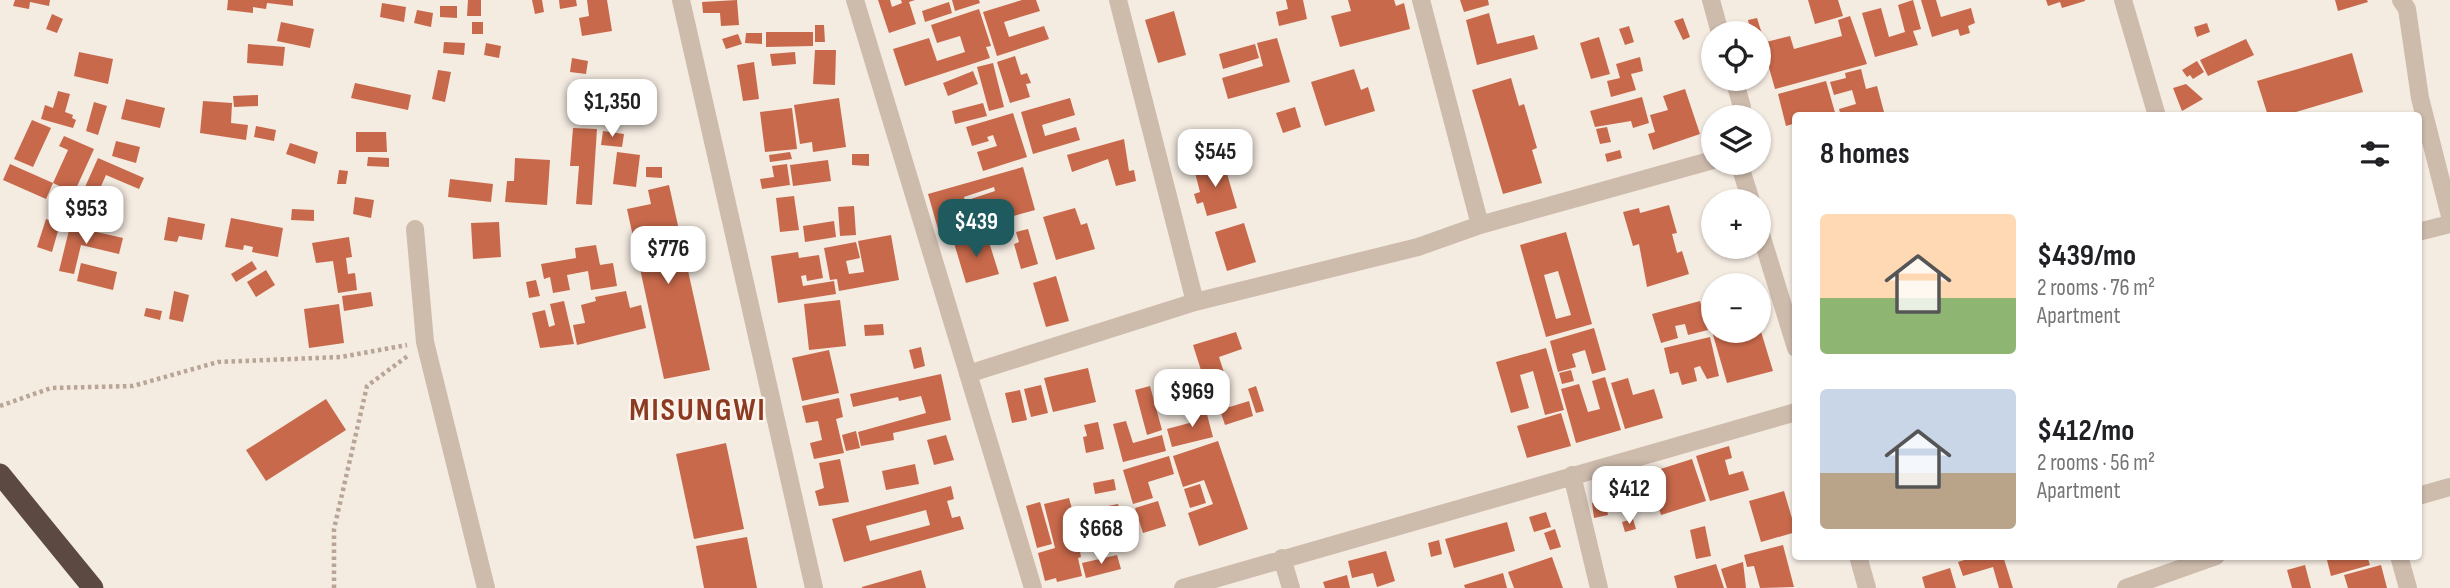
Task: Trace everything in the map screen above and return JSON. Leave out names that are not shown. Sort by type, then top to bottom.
[{"type":"highway","points":[[0,474],[93,588]]},
{"type":"street","points":[[681,0],[814,588]]},
{"type":"street","points":[[855,0],[1033,588]]},
{"type":"street","points":[[1118,0],[1195,302]]},
{"type":"street","points":[[1421,0],[1480,225]]},
{"type":"street","points":[[1711,0],[1717,21]]},
{"type":"street","points":[[2123,0],[2156,112]]},
{"type":"street","points":[[2401,0],[2407,9],[2420,98],[2450,216]]},
{"type":"street","points":[[968,374],[1195,302],[1418,247],[1480,225],[1701,163]]},
{"type":"street","points":[[2422,231],[2450,225]]},
{"type":"street","points":[[415,229],[425,342],[486,588]]},
{"type":"street","points":[[1769,259],[1792,335]]},
{"type":"street","points":[[1183,588],[1792,413]]},
{"type":"street","points":[[1572,475],[1600,588]]},
{"type":"street","points":[[2422,495],[2450,487]]},
{"type":"street","points":[[1282,558],[1291,588]]},
{"type":"street","points":[[1858,560],[1867,588]]},
{"type":"street","points":[[2126,588],[2148,585],[2207,560]]},
{"type":"street","points":[[2400,560],[2408,588]]},
{"type":"path","points":[[0,406],[51,388],[133,386],[218,362],[341,357],[425,342]]},
{"type":"path","points":[[334,588],[334,529],[367,386],[425,342]]},
{"type":"building","points":[[15,0],[50,0],[49,6],[30,2],[29,9],[13,6]]},
{"type":"building","points":[[228,0],[293,0],[293,6],[267,3],[266,9],[253,7],[253,13],[227,10]]},
{"type":"building","points":[[468,0],[481,0],[481,16],[467,16]]},
{"type":"building","points":[[532,0],[542,0],[544,12],[535,14]]},
{"type":"building","points":[[559,0],[576,0],[577,6],[560,9]]},
{"type":"building","points":[[587,0],[607,0],[612,31],[582,36],[579,18],[589,16]]},
{"type":"building","points":[[737,0],[739,25],[721,26],[720,13],[703,13],[702,2]]},
{"type":"building","points":[[878,0],[890,0],[892,7],[902,3],[901,0],[915,0],[909,2],[916,24],[889,33]]},
{"type":"building","points":[[952,0],[979,0],[980,3],[955,11]]},
{"type":"building","points":[[1022,0],[1036,0],[1040,11],[1004,22],[1009,37],[1044,26],[1049,39],[997,56],[983,12]]},
{"type":"building","points":[[1286,0],[1303,0],[1307,19],[1279,26],[1276,12],[1288,9]]},
{"type":"building","points":[[1348,0],[1394,0],[1396,6],[1404,3],[1410,29],[1340,47],[1331,16],[1351,11]]},
{"type":"building","points":[[1460,0],[1488,0],[1489,5],[1464,12]]},
{"type":"building","points":[[1808,0],[1838,0],[1843,16],[1815,24]]},
{"type":"building","points":[[1913,0],[1921,29],[1913,31],[1918,45],[1875,57],[1862,13],[1881,8],[1889,37],[1905,32],[1898,5]]},
{"type":"building","points":[[1921,0],[1936,0],[1941,17],[1971,8],[1975,23],[1968,26],[1970,33],[1960,36],[1958,29],[1932,37]]},
{"type":"building","points":[[2046,0],[2085,1],[2062,8],[2060,2],[2048,6]]},
{"type":"building","points":[[2335,0],[2367,0],[2368,2],[2338,11]]},
{"type":"building","points":[[949,2],[952,13],[925,22],[922,11]]},
{"type":"building","points":[[382,3],[406,7],[404,22],[380,17]]},
{"type":"building","points":[[440,6],[457,6],[457,18],[440,17]]},
{"type":"building","points":[[979,9],[991,46],[986,47],[990,58],[905,86],[893,49],[929,38],[937,61],[965,52],[960,36],[937,43],[931,25]]},
{"type":"building","points":[[417,10],[433,13],[431,27],[414,23]]},
{"type":"building","points":[[1174,11],[1186,55],[1158,63],[1145,20]]},
{"type":"building","points":[[1489,13],[1497,44],[1534,35],[1538,49],[1477,65],[1466,20]]},
{"type":"building","points":[[52,14],[63,19],[57,33],[46,29]]},
{"type":"building","points":[[1850,16],[1867,64],[1775,89],[1771,75],[1771,41],[1790,36],[1794,49],[1842,36],[1838,20]]},
{"type":"building","points":[[1683,18],[1690,37],[1683,40],[1674,21]]},
{"type":"building","points":[[281,22],[314,29],[310,48],[277,41]]},
{"type":"building","points":[[472,22],[483,22],[483,34],[472,34]]},
{"type":"building","points":[[2207,23],[2210,32],[2197,37],[2194,27]]},
{"type":"building","points":[[815,25],[824,25],[825,42],[815,42]]},
{"type":"building","points":[[1629,26],[1634,42],[1625,45],[1619,29]]},
{"type":"building","points":[[766,32],[813,32],[813,46],[766,47]]},
{"type":"building","points":[[746,33],[762,33],[762,44],[745,43]]},
{"type":"building","points":[[738,34],[742,44],[726,49],[722,39]]},
{"type":"building","points":[[1599,37],[1610,74],[1591,79],[1580,43]]},
{"type":"building","points":[[1277,38],[1290,82],[1228,99],[1222,78],[1263,66],[1257,43]]},
{"type":"building","points":[[2246,39],[2254,55],[2208,76],[2200,60]]},
{"type":"building","points":[[444,42],[465,43],[464,55],[443,53]]},
{"type":"building","points":[[486,43],[501,46],[499,58],[484,55]]},
{"type":"building","points":[[248,44],[285,47],[283,66],[247,63]]},
{"type":"building","points":[[1255,44],[1259,58],[1223,69],[1219,54]]},
{"type":"building","points":[[815,50],[836,50],[835,85],[813,84]]},
{"type":"building","points":[[79,52],[113,59],[108,84],[74,76]]},
{"type":"building","points":[[795,52],[796,64],[772,66],[770,54]]},
{"type":"building","points":[[2352,53],[2363,92],[2296,112],[2267,112],[2257,81]]},
{"type":"building","points":[[1015,56],[1021,75],[1027,73],[1031,83],[1026,84],[1030,97],[1010,103],[997,62]]},
{"type":"building","points":[[1640,57],[1643,71],[1631,74],[1636,90],[1611,97],[1607,81],[1620,78],[1616,64]]},
{"type":"building","points":[[572,58],[588,61],[586,74],[570,72]]},
{"type":"building","points":[[2197,61],[2204,72],[2193,79],[2190,75],[2187,77],[2182,70]]},
{"type":"building","points":[[754,62],[759,99],[743,101],[737,65]]},
{"type":"building","points":[[993,63],[1004,107],[989,111],[977,67]]},
{"type":"building","points":[[1354,69],[1361,90],[1368,87],[1375,111],[1325,126],[1311,82]]},
{"type":"building","points":[[1861,69],[1866,89],[1877,86],[1884,112],[1840,112],[1839,109],[1856,104],[1852,90],[1834,95],[1830,82],[1846,78],[1845,73]]},
{"type":"building","points":[[438,70],[451,72],[445,102],[432,99]]},
{"type":"building","points":[[973,71],[978,84],[948,96],[943,83]]},
{"type":"building","points":[[1511,78],[1519,106],[1524,104],[1537,148],[1532,150],[1542,183],[1503,194],[1472,90]]},
{"type":"building","points":[[1826,81],[1835,112],[1792,112],[1792,124],[1786,126],[1778,94]]},
{"type":"building","points":[[355,83],[411,95],[408,110],[351,98]]},
{"type":"building","points":[[650,83],[651,96],[641,97],[640,84]]},
{"type":"building","points":[[2186,84],[2203,99],[2182,111],[2173,88]]},
{"type":"building","points":[[1685,89],[1700,134],[1653,150],[1648,134],[1655,132],[1650,115],[1668,110],[1663,96]]},
{"type":"building","points":[[58,91],[70,94],[65,112],[73,115],[72,118],[76,120],[73,128],[41,119],[45,105],[53,108]]},
{"type":"building","points":[[258,95],[258,106],[234,107],[233,96]]},
{"type":"building","points":[[1642,97],[1649,123],[1633,128],[1631,121],[1595,127],[1590,111]]},
{"type":"building","points":[[839,98],[846,147],[813,152],[812,142],[800,144],[794,105]]},
{"type":"building","points":[[1070,98],[1075,115],[1042,125],[1045,136],[1076,127],[1080,140],[1033,154],[1021,112]]},
{"type":"building","points":[[126,99],[165,108],[160,128],[121,119]]},
{"type":"building","points":[[203,101],[232,103],[231,123],[248,125],[246,140],[200,133]]},
{"type":"building","points":[[94,102],[107,106],[98,135],[86,131]]},
{"type":"building","points":[[983,103],[987,116],[955,124],[952,111]]},
{"type":"building","points":[[1295,107],[1301,127],[1283,133],[1276,113]]},
{"type":"building","points":[[792,108],[797,149],[765,152],[760,112]]},
{"type":"building","points":[[1013,113],[1027,157],[983,171],[977,152],[997,146],[993,135],[987,137],[989,141],[972,146],[966,127]]},
{"type":"building","points":[[32,120],[51,128],[33,167],[14,159]]},
{"type":"building","points":[[256,126],[276,130],[274,141],[254,137]]},
{"type":"building","points":[[1607,127],[1611,142],[1600,144],[1596,129]]},
{"type":"building","points":[[573,128],[597,129],[592,205],[576,204],[579,166],[570,166]]},
{"type":"building","points":[[603,131],[624,134],[622,147],[601,145]]},
{"type":"building","points":[[356,132],[386,132],[387,152],[356,152]]},
{"type":"building","points":[[64,136],[94,149],[74,193],[53,183],[68,150],[59,146]]},
{"type":"building","points":[[1124,139],[1129,171],[1134,170],[1136,181],[1116,186],[1108,159],[1072,172],[1067,155]]},
{"type":"building","points":[[116,141],[140,147],[136,163],[112,156]]},
{"type":"building","points":[[290,143],[318,152],[315,164],[286,154]]},
{"type":"building","points":[[1620,150],[1622,158],[1607,162],[1605,154]]},
{"type":"building","points":[[617,152],[640,155],[636,187],[613,184]]},
{"type":"building","points":[[790,152],[792,159],[770,162],[769,155]]},
{"type":"building","points":[[852,154],[869,154],[869,166],[852,165]]},
{"type":"building","points":[[368,157],[389,158],[389,167],[367,166]]},
{"type":"building","points":[[98,158],[144,178],[139,189],[106,175],[98,193],[85,187]]},
{"type":"building","points":[[515,158],[550,160],[547,205],[505,202],[507,181],[514,181]]},
{"type":"building","points":[[828,160],[831,181],[793,186],[790,165]]},
{"type":"building","points":[[1223,160],[1237,208],[1207,216],[1203,202],[1197,204],[1194,194],[1200,192],[1194,169]]},
{"type":"building","points":[[10,164],[53,183],[46,199],[3,180]]},
{"type":"building","points":[[787,164],[790,185],[762,189],[760,179],[774,177],[772,166]]},
{"type":"building","points":[[646,167],[662,167],[662,178],[646,177]]},
{"type":"building","points":[[1023,167],[1035,210],[940,236],[928,194]],"holes":[[[994,187],[995,191],[965,201],[964,197]]]},
{"type":"building","points":[[339,170],[348,171],[346,184],[337,184]]},
{"type":"building","points":[[450,179],[493,184],[491,202],[448,197]]},
{"type":"building","points":[[669,185],[710,370],[664,379],[627,209],[651,204],[648,190]]},
{"type":"building","points":[[794,196],[799,230],[780,232],[776,198]]},
{"type":"building","points":[[355,197],[374,200],[371,218],[353,214]]},
{"type":"building","points":[[1669,205],[1677,233],[1672,234],[1677,253],[1682,251],[1689,274],[1647,287],[1639,244],[1633,246],[1623,212],[1639,208],[1640,213]]},
{"type":"building","points":[[854,206],[856,235],[840,236],[838,207]]},
{"type":"building","points":[[1075,208],[1081,225],[1087,223],[1095,249],[1056,260],[1043,217]]},
{"type":"building","points":[[292,209],[314,210],[314,221],[291,220]]},
{"type":"building","points":[[168,217],[205,224],[202,240],[179,236],[177,242],[164,240]]},
{"type":"building","points":[[231,218],[283,228],[278,257],[252,252],[253,247],[244,245],[243,250],[225,247]]},
{"type":"building","points":[[46,219],[60,224],[52,252],[37,247]]},
{"type":"building","points":[[834,221],[836,237],[805,242],[803,226]]},
{"type":"building","points":[[499,222],[501,257],[473,259],[471,223]]},
{"type":"building","points":[[1244,223],[1256,262],[1227,271],[1215,232]]},
{"type":"building","points":[[70,226],[123,238],[119,254],[81,245],[74,274],[59,271]]},
{"type":"building","points":[[1028,229],[1038,264],[1021,269],[1014,244],[1019,242],[1016,232]]},
{"type":"building","points":[[1566,232],[1592,324],[1546,337],[1520,245]],"holes":[[[1558,271],[1571,315],[1556,319],[1544,275]]]},
{"type":"building","points":[[891,235],[899,280],[839,291],[837,279],[830,280],[824,248],[856,242],[860,258],[846,261],[849,274],[864,272],[858,241]]},
{"type":"building","points":[[981,235],[983,244],[989,242],[999,274],[966,283],[954,243]]},
{"type":"building","points":[[349,237],[352,257],[346,258],[348,274],[355,273],[357,290],[338,293],[333,261],[316,263],[312,243]]},
{"type":"building","points":[[596,245],[600,265],[613,263],[617,286],[591,290],[588,271],[567,275],[570,290],[553,293],[550,277],[544,279],[541,264],[576,258],[575,248]]},
{"type":"building","points":[[798,252],[799,258],[819,255],[823,278],[807,281],[806,275],[801,276],[803,286],[834,281],[836,294],[778,303],[771,256]]},
{"type":"building","points":[[252,261],[257,269],[236,282],[231,274]]},
{"type":"building","points":[[81,263],[117,272],[113,290],[77,281]]},
{"type":"building","points":[[266,270],[275,285],[256,297],[247,282]]},
{"type":"building","points":[[1056,276],[1069,321],[1046,327],[1033,283]]},
{"type":"building","points":[[536,280],[540,296],[529,298],[526,282]]},
{"type":"building","points":[[174,291],[189,295],[183,322],[169,319]]},
{"type":"building","points":[[626,291],[630,308],[641,305],[646,328],[577,345],[573,325],[585,323],[581,305],[596,301],[595,297]]},
{"type":"building","points":[[371,292],[373,306],[344,311],[342,296]]},
{"type":"building","points":[[840,300],[846,346],[809,350],[804,304]]},
{"type":"building","points":[[564,301],[574,344],[540,348],[532,313],[545,310],[549,327],[555,325],[550,304]]},
{"type":"building","points":[[1700,301],[1701,332],[1688,335],[1685,324],[1675,326],[1678,338],[1661,343],[1652,314]]},
{"type":"building","points":[[339,304],[344,343],[309,348],[304,309]]},
{"type":"building","points":[[146,308],[162,311],[160,320],[144,316]]},
{"type":"building","points":[[883,324],[884,335],[865,336],[864,325]]},
{"type":"building","points":[[1594,328],[1606,370],[1592,374],[1585,350],[1572,354],[1576,367],[1558,372],[1550,341]]},
{"type":"building","points":[[1236,332],[1242,349],[1219,357],[1227,382],[1207,389],[1193,345]]},
{"type":"building","points":[[1701,339],[1701,343],[1711,343],[1719,376],[1707,379],[1700,366],[1694,368],[1697,381],[1682,385],[1678,372],[1670,374],[1664,348]]},
{"type":"building","points":[[1715,343],[1764,343],[1773,371],[1727,383]]},
{"type":"building","points":[[921,347],[925,366],[914,369],[909,350]]},
{"type":"building","points":[[1546,348],[1564,410],[1545,415],[1533,371],[1520,375],[1529,408],[1511,413],[1496,362]]},
{"type":"building","points":[[829,350],[839,393],[802,401],[792,358]]},
{"type":"building","points":[[1088,368],[1096,402],[1053,412],[1044,378]]},
{"type":"building","points":[[1571,370],[1574,381],[1562,384],[1559,373]]},
{"type":"building","points":[[941,374],[951,420],[893,433],[894,440],[861,446],[858,432],[926,413],[921,396],[899,401],[898,397],[853,407],[850,394]]},
{"type":"building","points":[[1605,377],[1621,430],[1576,443],[1561,389],[1579,384],[1588,412],[1600,409],[1592,381]]},
{"type":"building","points":[[1628,378],[1633,395],[1654,389],[1663,418],[1625,429],[1611,383]]},
{"type":"building","points":[[1041,385],[1048,413],[1031,417],[1024,389]]},
{"type":"building","points":[[1150,386],[1162,430],[1147,435],[1135,390]]},
{"type":"building","points":[[1223,386],[1229,405],[1217,409],[1211,390]]},
{"type":"building","points":[[1256,386],[1264,411],[1256,413],[1248,389]]},
{"type":"building","points":[[1020,390],[1027,420],[1012,423],[1005,393]]},
{"type":"building","points":[[839,398],[843,417],[836,419],[844,453],[814,459],[810,443],[822,440],[818,421],[806,423],[802,406]]},
{"type":"building","points":[[326,399],[346,430],[266,481],[246,450]]},
{"type":"building","points":[[1249,401],[1253,416],[1225,425],[1220,410]]},
{"type":"building","points":[[1205,407],[1213,437],[1172,447],[1167,429],[1193,422],[1190,410]]},
{"type":"building","points":[[1561,413],[1571,446],[1527,458],[1517,426]]},
{"type":"building","points":[[1126,421],[1133,443],[1162,435],[1166,451],[1123,462],[1113,424]]},
{"type":"building","points":[[1098,422],[1104,449],[1086,453],[1083,437],[1087,436],[1084,425]]},
{"type":"building","points":[[856,431],[860,448],[846,451],[842,435]]},
{"type":"building","points":[[946,435],[954,460],[934,465],[927,440]]},
{"type":"building","points":[[1218,441],[1248,529],[1199,546],[1188,513],[1213,504],[1204,480],[1183,487],[1173,456]]},
{"type":"building","points":[[726,443],[744,529],[694,539],[676,454]]},
{"type":"building","points":[[1729,446],[1732,458],[1725,460],[1729,475],[1743,471],[1749,490],[1710,501],[1696,456]]},
{"type":"building","points":[[1169,456],[1174,474],[1148,482],[1153,498],[1133,504],[1123,470]]},
{"type":"building","points":[[840,459],[849,502],[819,506],[815,491],[824,488],[819,463]]},
{"type":"building","points":[[1692,459],[1706,501],[1661,515],[1648,473]]},
{"type":"building","points":[[915,464],[919,484],[886,490],[882,471]]},
{"type":"building","points":[[1617,477],[1621,488],[1610,492],[1606,482]]},
{"type":"building","points":[[1114,479],[1116,490],[1095,494],[1093,483]]},
{"type":"building","points":[[1200,484],[1206,503],[1190,508],[1184,489]]},
{"type":"building","points":[[951,486],[954,499],[947,501],[952,518],[960,516],[964,529],[844,562],[832,519]],"holes":[[[926,510],[930,525],[870,541],[866,526]]]},
{"type":"building","points":[[1784,491],[1792,518],[1792,533],[1761,542],[1749,501]]},
{"type":"building","points":[[1069,498],[1082,545],[1079,546],[1081,557],[1078,558],[1082,576],[1057,582],[1056,578],[1045,581],[1038,553],[1055,548],[1044,504]]},
{"type":"building","points":[[1158,501],[1166,526],[1143,533],[1135,508]]},
{"type":"building","points":[[1605,501],[1608,515],[1594,518],[1592,503]]},
{"type":"building","points":[[1040,502],[1052,544],[1037,548],[1026,506]]},
{"type":"building","points":[[1118,504],[1126,537],[1106,542],[1098,508]]},
{"type":"building","points":[[1546,512],[1551,527],[1534,532],[1529,517]]},
{"type":"building","points":[[1633,519],[1636,529],[1625,532],[1622,522]]},
{"type":"building","points":[[1507,522],[1515,551],[1454,568],[1445,539]]},
{"type":"building","points":[[1705,526],[1711,556],[1696,559],[1690,530]]},
{"type":"building","points":[[1555,529],[1561,547],[1550,550],[1544,533]]},
{"type":"building","points":[[747,537],[757,588],[704,588],[696,546]]},
{"type":"building","points":[[1439,540],[1442,554],[1431,557],[1428,543]]},
{"type":"building","points":[[1783,545],[1794,587],[1760,588],[1754,566],[1747,567],[1744,555]]},
{"type":"building","points":[[1386,551],[1395,581],[1377,587],[1373,573],[1352,578],[1348,561]]},
{"type":"building","points":[[1117,555],[1121,569],[1086,578],[1082,563]]},
{"type":"building","points":[[1552,557],[1563,588],[1514,588],[1508,572]]},
{"type":"building","points":[[2004,560],[2013,588],[1999,588],[1993,567],[1963,576],[1958,562]]},
{"type":"building","points":[[2327,560],[2368,560],[2370,565],[2331,576]]},
{"type":"building","points":[[1743,562],[1746,588],[1727,588],[1721,569]]},
{"type":"building","points":[[1716,564],[1724,588],[1677,588],[1674,576]]},
{"type":"building","points":[[2305,565],[2311,588],[2292,588],[2287,570]]},
{"type":"building","points":[[2381,565],[2387,588],[2348,588],[2344,575]]},
{"type":"building","points":[[1950,568],[1956,588],[1925,588],[1922,577]]},
{"type":"building","points":[[921,570],[926,588],[862,588],[862,587]]},
{"type":"building","points":[[1503,573],[1507,588],[1465,588],[1464,585]]},
{"type":"building","points":[[1347,575],[1350,588],[1325,588],[1323,582]]},
{"type":"district","name":"MISUNGWI","points":[[698,409]]}]
